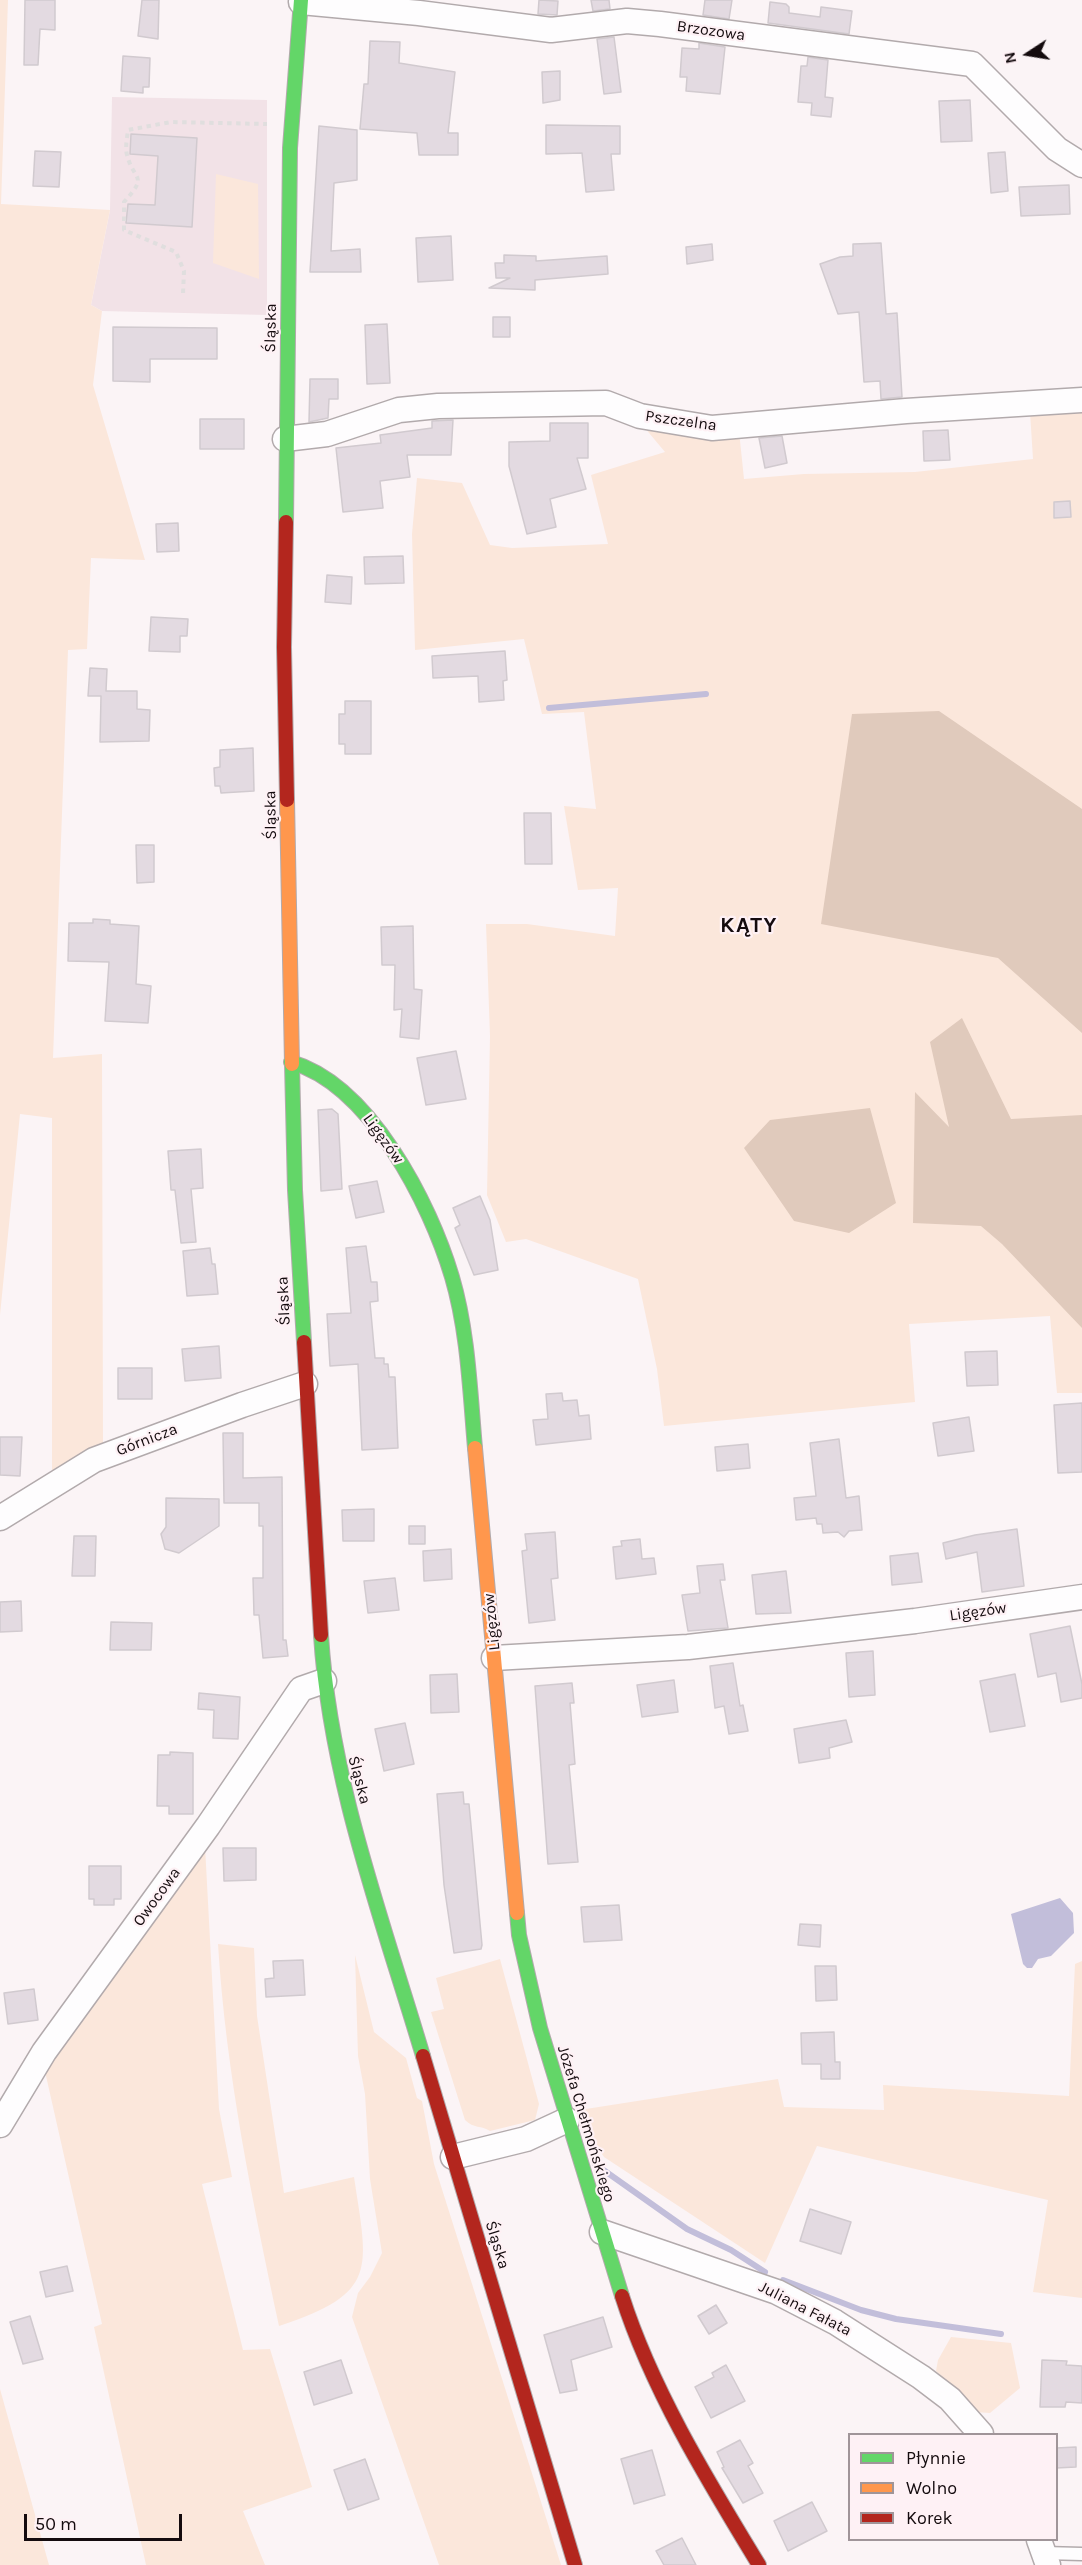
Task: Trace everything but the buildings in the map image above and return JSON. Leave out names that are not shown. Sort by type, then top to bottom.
[{"type":"main road","name":"Śląska","points":[[301,1],[290,148],[284,647],[291,1062],[305,1384],[324,1681],[336,1758],[355,1829],[575,2565]]},
{"type":"main road","name":"Ligęzów","points":[[291,1062],[308,1067],[361,1108],[400,1158],[432,1225],[453,1277],[468,1361],[494,1659]]},
{"type":"main road","name":"Józefa Chełmońskiego","points":[[494,1659],[501,1760],[519,1935],[540,2028],[633,2330],[701,2470],[759,2565]]},
{"type":"street","name":"Brzozowa","points":[[301,1],[551,30],[627,21],[660,24],[972,64],[1056,149],[1082,165]]},
{"type":"street","name":"Pszczelna","points":[[285,439],[327,434],[399,410],[438,406],[606,403],[640,416],[712,428],[906,411],[1082,400]]},
{"type":"street","name":"Górnicza","points":[[0,1518],[94,1460],[305,1384]]},
{"type":"street","name":"Ligęzów","points":[[494,1659],[688,1647],[915,1621],[1082,1598]]},
{"type":"street","name":"Owocowa","points":[[0,2126],[44,2052],[208,1826],[301,1689],[324,1681]]},
{"type":"street","points":[[453,2157],[526,2139],[567,2120]]},
{"type":"street","name":"Juliana Fałata","points":[[602,2232],[777,2292],[835,2322],[921,2377],[950,2399],[980,2433]]},
{"type":"lane","points":[[1044,2552],[1082,2554]]},
{"type":"path","points":[[183,293],[184,271],[176,252],[124,230],[124,202],[138,187],[138,178],[127,155],[128,130],[171,122],[276,124]]},
{"type":"shaded area","points":[[0,0],[8,0],[1,204],[110,210],[91,305],[102,311],[93,385],[145,560],[91,558],[87,649],[68,650],[53,1058],[102,1054],[103,1446],[52,1479],[52,1118],[20,1114],[0,1315]]},
{"type":"shaded area","points":[[112,97],[267,100],[267,315],[102,311],[91,305],[110,210]]},
{"type":"shaded area","points":[[216,174],[258,184],[259,279],[213,263]]},
{"type":"shaded area","points":[[1082,407],[1082,1393],[1057,1393],[1050,1316],[909,1324],[915,1402],[664,1426],[657,1369],[638,1279],[526,1239],[506,1242],[487,1195],[490,1036],[486,924],[527,924],[615,936],[618,888],[578,890],[564,806],[596,809],[584,712],[542,714],[524,639],[415,650],[412,534],[417,478],[462,483],[490,545],[512,548],[608,544],[591,475],[665,452],[639,421],[739,431],[744,479],[804,474],[915,472],[1033,459],[1030,412]]},
{"type":"shaded area","points":[[939,711],[1082,809],[1082,1033],[998,958],[821,924],[852,714]]},
{"type":"shaded area","points":[[962,1018],[1011,1119],[1082,1115],[1082,1328],[1002,1244],[981,1226],[913,1223],[915,1092],[949,1127],[930,1042]]},
{"type":"shaded area","points":[[870,1108],[896,1203],[849,1233],[794,1221],[744,1148],[770,1120]]},
{"type":"shaded area","points":[[205,1846],[219,2109],[232,2177],[202,2184],[243,2350],[270,2349],[312,2487],[243,2511],[265,2565],[146,2565],[94,2327],[102,2324],[44,2067]]},
{"type":"shaded area","points":[[1060,1898],[1073,1913],[1074,1933],[1051,1956],[1038,1959],[1032,1968],[1027,1968],[1023,1964],[1011,1914]]},
{"type":"shaded area","points":[[218,1944],[254,1948],[257,2016],[284,2193],[354,2177],[362,2235],[363,2256],[359,2274],[350,2289],[335,2302],[312,2314],[279,2326],[241,2136],[227,2041]]},
{"type":"shaded area","points":[[355,1955],[374,2032],[406,2058],[417,2098],[422,2101],[434,2164],[561,2565],[439,2565],[352,2317],[358,2293],[370,2277],[382,2253],[370,2179],[365,2094],[358,2056]]},
{"type":"shaded area","points":[[500,1959],[539,2104],[535,2120],[490,2131],[471,2125],[465,2120],[431,2012],[444,2009],[436,1978]]},
{"type":"shaded area","points":[[1082,1961],[1082,2298],[1033,2292],[1048,2200],[817,2146],[765,2263],[604,2157],[573,2111],[778,2079],[784,2107],[884,2110],[883,2085],[1069,2096],[1075,1964]]},
{"type":"shaded area","points":[[951,2337],[1011,2343],[1020,2388],[990,2413],[975,2412],[936,2371],[938,2360]]},
{"type":"shaded area","points":[[0,2389],[49,2565],[0,2565]]},
{"type":"waterway","points":[[549,708],[706,694]]},
{"type":"waterway","points":[[595,2164],[687,2229],[731,2250],[765,2272]]},
{"type":"waterway","points":[[783,2280],[861,2310],[896,2319],[1001,2334]]},
{"type":"traffic: fast","points":[[286,522],[290,148],[301,0]]},
{"type":"traffic: fast","points":[[291,1062],[320,1075],[346,1095],[371,1121],[393,1150],[429,1215],[452,1277],[462,1318],[475,1448]]},
{"type":"traffic: fast","points":[[292,1064],[295,1190],[304,1342]]},
{"type":"traffic: fast","points":[[321,1635],[326,1689],[346,1796],[423,2056]]},
{"type":"traffic: fast","points":[[517,1913],[519,1935],[540,2028],[622,2296]]},
{"type":"traffic: slow","points":[[287,800],[292,1064]]},
{"type":"traffic: slow","points":[[475,1448],[517,1913]]},
{"type":"traffic: jam","points":[[286,522],[284,647],[287,800]]},
{"type":"traffic: jam","points":[[304,1342],[321,1635]]},
{"type":"traffic: jam","points":[[423,2056],[575,2565]]},
{"type":"traffic: jam","points":[[622,2296],[634,2331],[665,2400],[701,2468],[759,2565]]},
{"type":"district","name":"KĄTY","points":[[749,926]]}]
